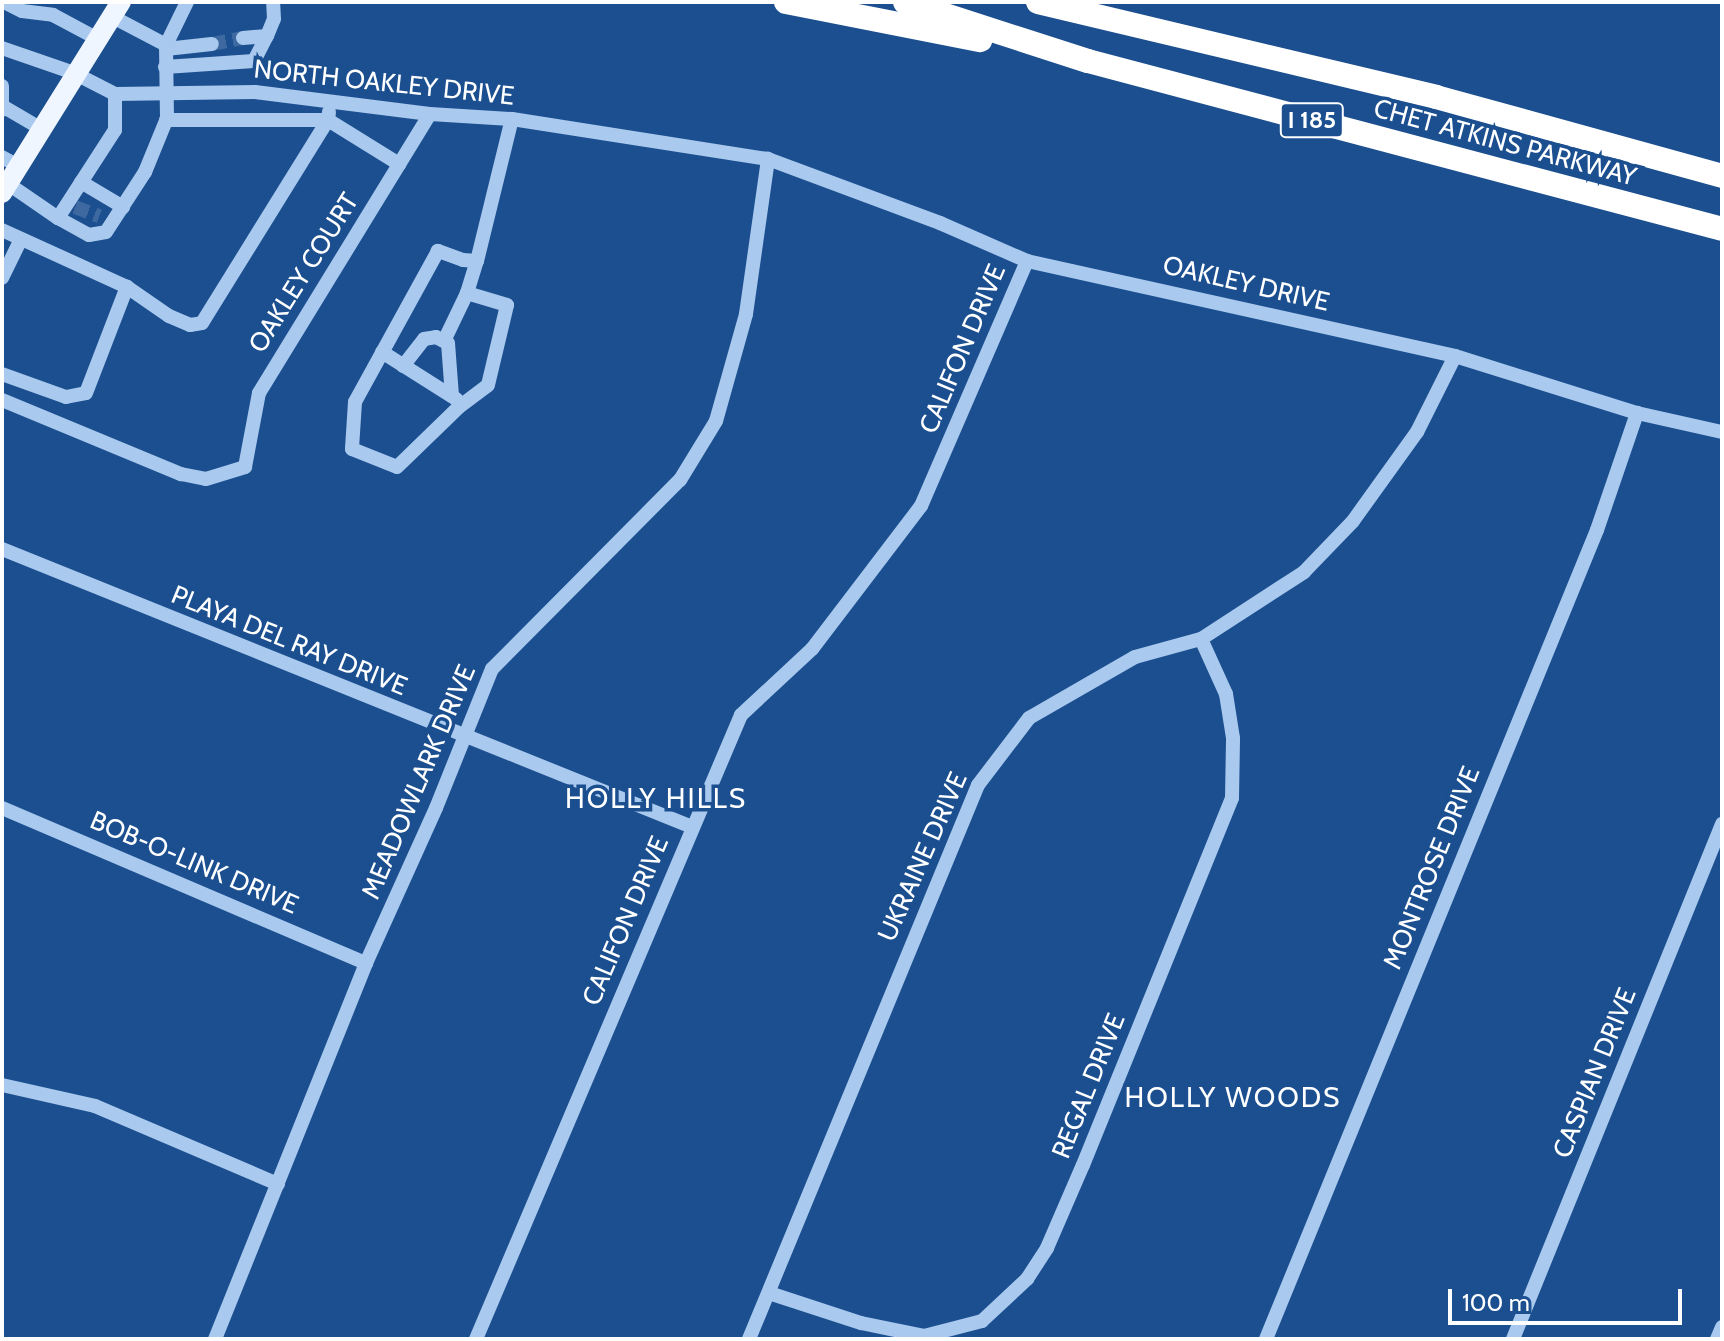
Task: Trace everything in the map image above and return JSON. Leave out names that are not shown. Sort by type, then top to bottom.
[{"type":"highway","points":[[786,2],[1088,61]]},
{"type":"highway","name":"CHET ATKINS PARKWAY","points":[[905,2],[1088,61],[1722,229]]},
{"type":"highway","name":"CHET ATKINS PARKWAY","points":[[1038,2],[1436,97],[1722,176]]},
{"type":"highway","points":[[1076,2],[1129,26]]},
{"type":"main road","points":[[7,175],[116,9]]},
{"type":"street","points":[[4,2],[22,11],[53,15],[96,38]]},
{"type":"street","points":[[7,175],[71,227],[99,236],[114,221],[145,172],[166,120],[166,47],[187,2]]},
{"type":"street","points":[[165,67],[254,61],[274,19],[273,2]]},
{"type":"street","points":[[116,9],[166,47],[212,44]]},
{"type":"street","points":[[243,38],[267,36]]},
{"type":"street","name":"NORTH OAKLEY DRIVE","points":[[2,48],[74,73],[115,94],[255,92],[430,114],[512,119],[768,159]]},
{"type":"street","points":[[2,86],[3,108],[40,128]]},
{"type":"street","points":[[58,218],[71,206],[81,182],[115,130],[115,94]]},
{"type":"street","points":[[2,230],[127,287],[169,316],[190,325],[202,323],[328,120],[330,101]]},
{"type":"street","name":"OAKLEY COURT","points":[[2,400],[181,474],[206,479],[245,467],[259,393],[430,114]]},
{"type":"street","points":[[444,341],[467,293],[477,261],[512,119]]},
{"type":"street","points":[[166,120],[328,120],[399,164]]},
{"type":"street","name":"OAKLEY DRIVE","points":[[768,159],[940,223],[1027,261],[1455,356],[1637,413],[1722,432]]},
{"type":"street","name":"MEADOWLARK DRIVE","points":[[215,1339],[366,963],[436,808],[492,669],[680,480],[716,421],[746,314],[768,159]]},
{"type":"street","points":[[81,182],[123,207]]},
{"type":"street","points":[[99,216],[114,221]]},
{"type":"street","points":[[2,278],[21,239]]},
{"type":"street","points":[[467,293],[507,305],[488,385],[458,400],[397,467],[352,449],[355,402],[438,251],[463,260],[477,261]]},
{"type":"street","name":"CALIFON DRIVE","points":[[476,1339],[741,715],[812,649],[921,506],[1027,261]]},
{"type":"street","points":[[2,374],[66,397],[86,393],[127,287]]},
{"type":"street","points":[[403,366],[424,339],[436,337],[444,341],[450,354],[458,400]]},
{"type":"street","points":[[382,352],[458,400]]},
{"type":"street","name":"UKRAINE DRIVE","points":[[749,1339],[828,1139],[978,785],[1029,718],[1135,657],[1201,639],[1304,572],[1353,521],[1417,432],[1455,356]]},
{"type":"street","name":"MONTROSE DRIVE","points":[[1266,1339],[1592,544],[1637,413]]},
{"type":"street","name":"PLAYA DEL RAY DRIVE","points":[[2,549],[692,827]]},
{"type":"street","name":"REGAL DRIVE","points":[[769,1293],[861,1323],[924,1336],[982,1321],[1027,1279],[1047,1248],[1072,1191],[1232,798],[1233,738],[1226,694],[1201,639]]},
{"type":"street","name":"BOB-O-LINK DRIVE","points":[[2,808],[366,963]]},
{"type":"street","name":"CASPIAN DRIVE","points":[[1513,1339],[1722,824]]},
{"type":"street","points":[[2,1085],[95,1106],[278,1184]]},
{"type":"street","points":[[1717,1339],[1722,1327]]},
{"type":"tunnel","points":[[212,44],[243,38]]},
{"type":"tunnel","points":[[75,207],[99,216]]},
{"type":"district","name":"HOLLY HILLS","points":[[656,798]]},
{"type":"district","name":"HOLLY WOODS","points":[[1233,1097]]}]
